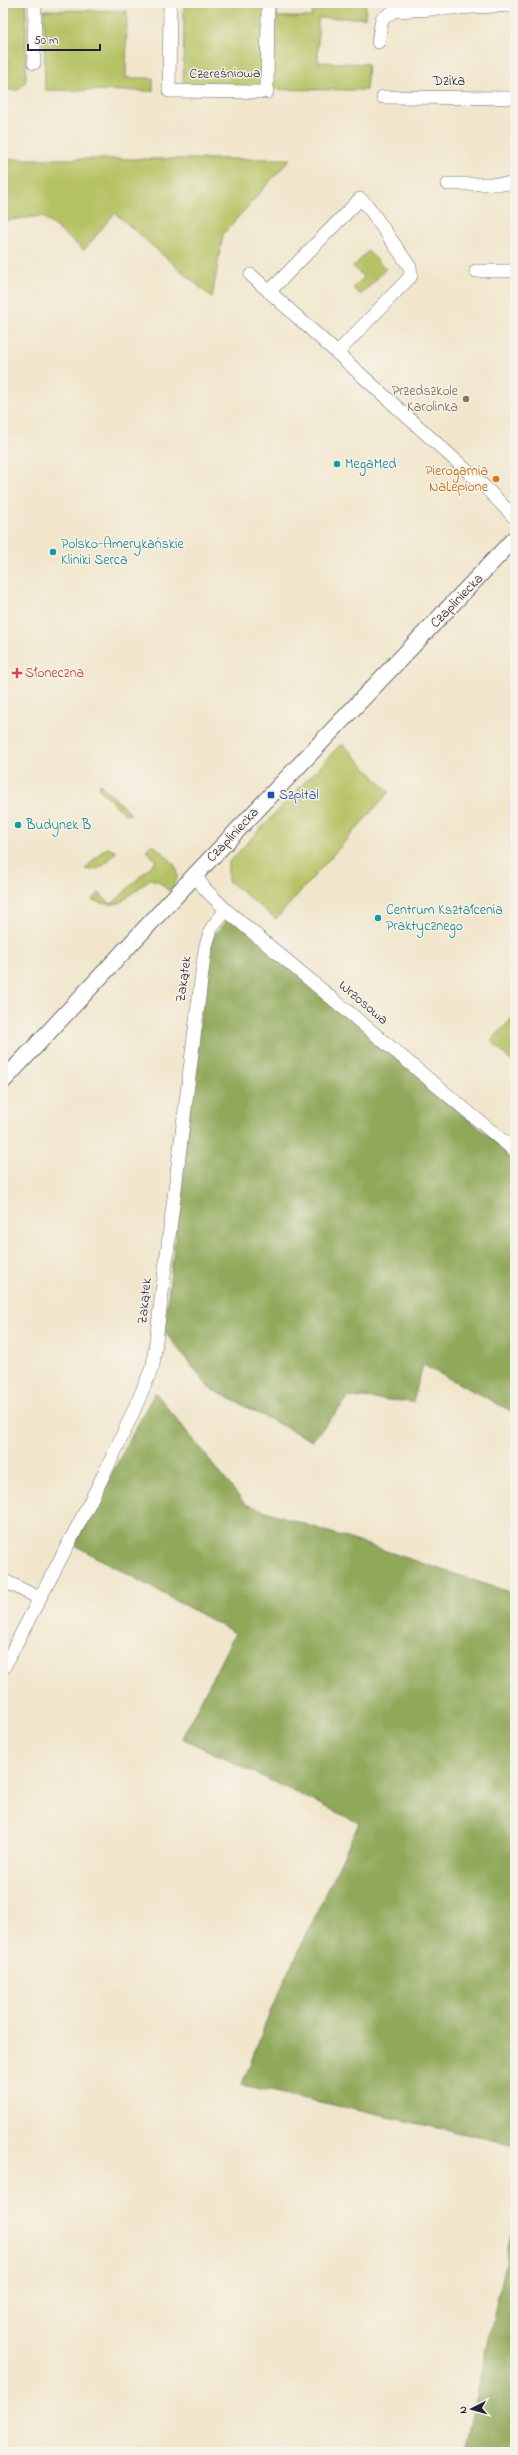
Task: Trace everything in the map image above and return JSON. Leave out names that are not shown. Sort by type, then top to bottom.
[{"type":"main road","name":"Czapliniecka","points":[[3,1081],[195,875],[515,538]]},
{"type":"street","points":[[34,63],[35,3]]},
{"type":"street","name":"Czereśniowa","points":[[170,3],[169,91],[267,92],[268,3]]},
{"type":"street","points":[[378,42],[382,19],[394,11],[515,5]]},
{"type":"street","name":"Dzika","points":[[383,97],[515,98]]},
{"type":"street","points":[[448,184],[515,184]]},
{"type":"street","points":[[269,292],[360,199],[410,267],[410,276],[337,353]]},
{"type":"street","points":[[476,271],[515,271]]},
{"type":"street","points":[[251,275],[486,488],[515,518]]},
{"type":"street","name":"Wrzosowa","points":[[195,875],[205,889],[226,910],[515,1151]]},
{"type":"street","name":"Zakątek","points":[[3,1669],[125,1431],[153,1365],[204,949],[211,929],[226,910]]},
{"type":"street","points":[[3,1580],[39,1598]]},
{"type":"green space","points":[[3,3],[26,3],[26,81],[18,90],[3,90]]},
{"type":"green space","points":[[184,3],[276,3],[277,17],[312,17],[313,3],[366,3],[365,18],[318,18],[318,62],[368,64],[366,90],[183,89]]},
{"type":"green space","points":[[44,10],[127,11],[126,78],[153,78],[153,91],[45,90]]},
{"type":"green space","points":[[3,159],[290,159],[223,234],[212,298],[115,213],[84,250],[42,216],[3,221]]},
{"type":"green space","points":[[368,251],[386,269],[361,295],[353,288],[364,277],[353,267]]},
{"type":"green space","points":[[344,745],[389,792],[276,919],[228,881],[228,863],[339,746]]},
{"type":"green space","points":[[100,784],[131,814],[126,815],[99,789]]},
{"type":"green space","points":[[151,845],[154,845],[175,866],[177,877],[175,883],[169,891],[158,881],[150,879],[120,903],[110,904],[113,903],[156,861],[146,850]]},
{"type":"green space","points":[[109,848],[116,852],[103,866],[90,870],[85,869],[103,850]]},
{"type":"green space","points":[[99,893],[110,904],[102,903],[92,900]]},
{"type":"green space","points":[[230,917],[515,1158],[515,1413],[423,1365],[413,1402],[349,1397],[312,1441],[209,1388],[164,1331],[208,952],[216,932]]},
{"type":"green space","points":[[515,1015],[515,1065],[491,1041]]},
{"type":"green space","points":[[155,1392],[245,1504],[515,1594],[515,2145],[242,2085],[269,2014],[359,1823],[182,1738],[235,1633],[74,1545]]},
{"type":"green space","points":[[515,2215],[515,2452],[465,2452]]},
{"type":"place","name":"Przedszkole Karolinka","points":[[466,399]]},
{"type":"place","name":"MegaMed","points":[[337,464]]},
{"type":"place","name":"Pierogarnia NaLepione","points":[[496,479]]},
{"type":"place","name":"Polsko-Amerykańskie Kliniki Serca","points":[[53,552]]},
{"type":"place","name":"Słoneczna","points":[[17,673]]},
{"type":"place","name":"Szpital","points":[[271,795]]},
{"type":"place","name":"Budynek B","points":[[18,825]]},
{"type":"place","name":"Centrum Kształcenia Praktycznego","points":[[378,918]]}]
